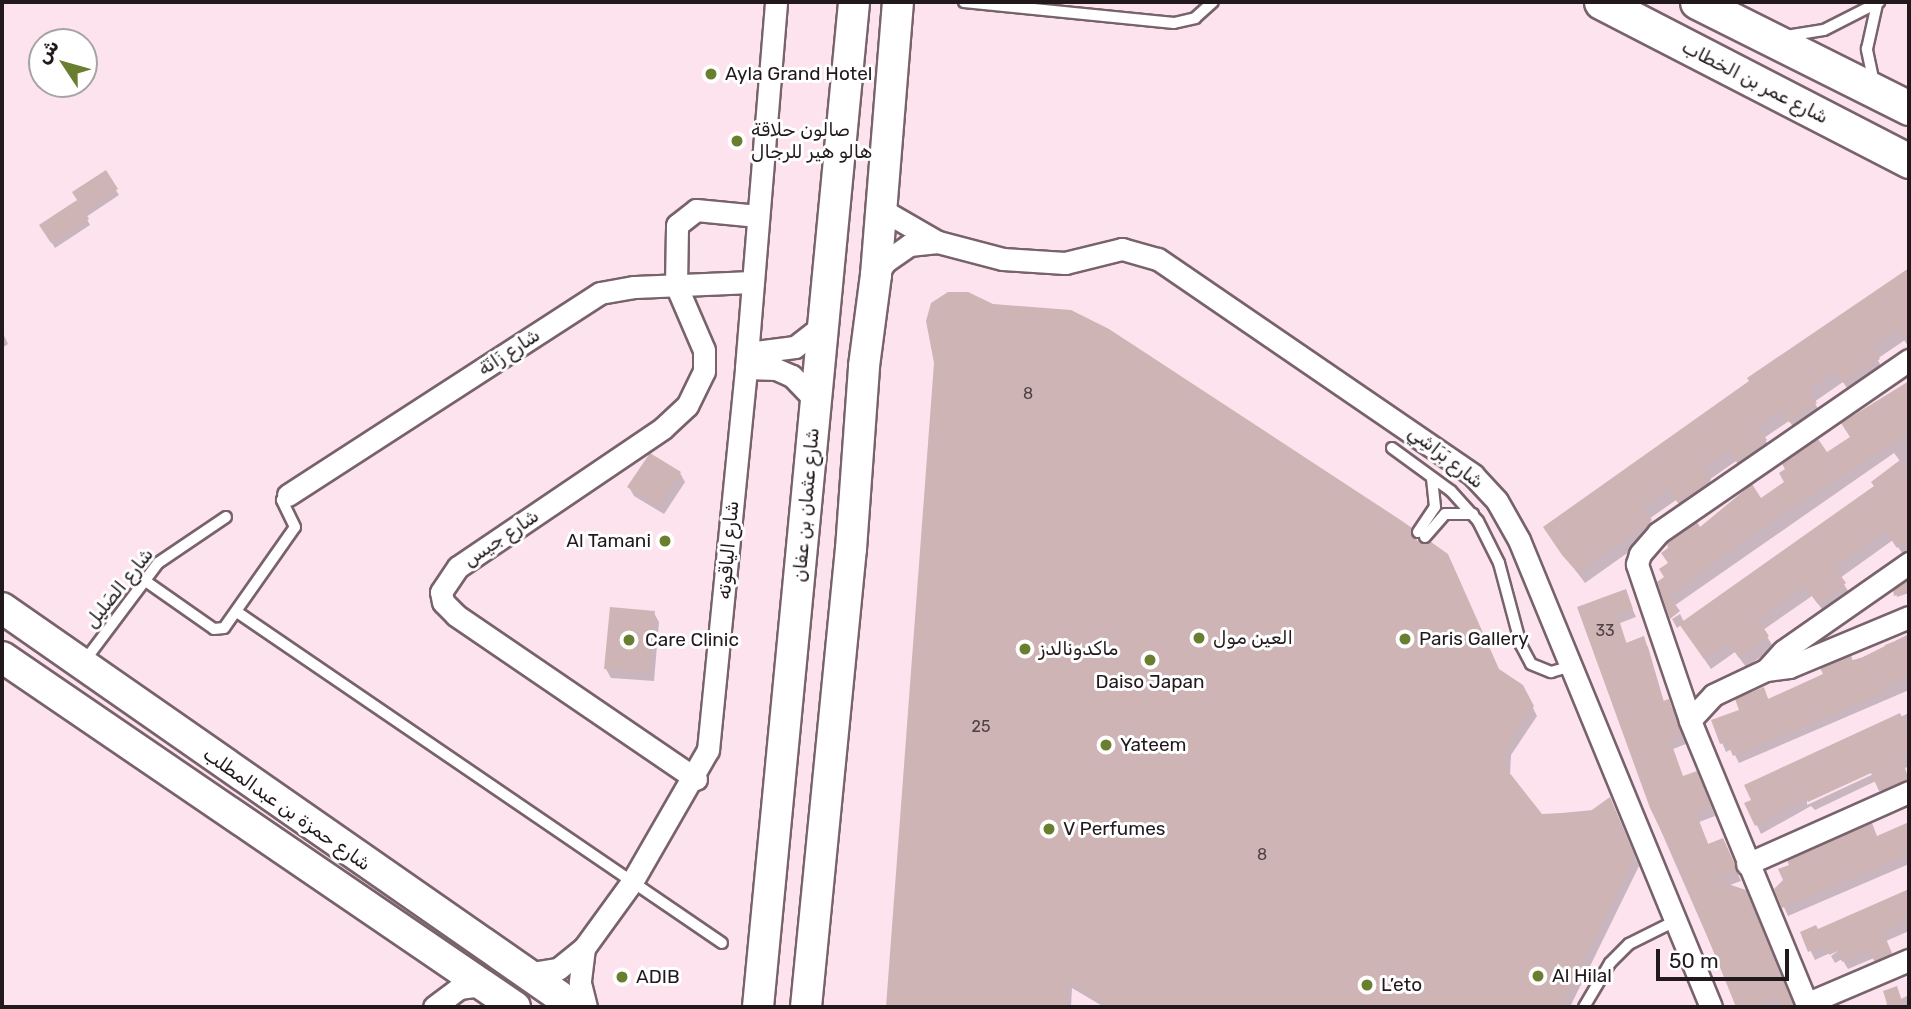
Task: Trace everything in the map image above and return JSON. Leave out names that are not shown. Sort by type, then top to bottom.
[{"type":"main road","name":"شارع عثمان بن عفان","points":[[756,1003],[854,2]]},
{"type":"main road","points":[[806,1007],[851,549],[864,366],[876,275],[878,208],[898,2]]},
{"type":"main road","name":"شارع عمر بن الخطاب","points":[[1601,2],[1909,161]]},
{"type":"main road","points":[[1697,2],[1909,108]]},
{"type":"main road","name":"شارع حمزة بن عبدالمطلب","points":[[2,608],[575,1007]]},
{"type":"main road","points":[[2,632],[63,670],[138,705]]},
{"type":"main road","name":"شارع حمزة بن عبدالمطلب","points":[[2,657],[515,1007]]},
{"type":"street","name":"شارع الياقوته","points":[[525,974],[558,969],[584,947],[632,882],[696,779],[711,739],[747,361],[776,2]]},
{"type":"street","name":"شارع بَرَاشِي","points":[[878,208],[938,242],[1003,259],[1049,264],[1085,260],[1115,250],[1140,251],[1209,292],[1408,427],[1486,487],[1519,540],[1711,1007]]},
{"type":"street","points":[[676,285],[676,233],[682,216],[696,210],[758,216]]},
{"type":"street","name":"شارع بَرَاشِي","points":[[876,275],[885,262],[909,245],[938,242]]},
{"type":"street","name":"شارع زَانَة","points":[[288,495],[600,293],[676,285],[753,282]]},
{"type":"street","name":"شارع جيس","points":[[676,285],[704,350],[704,370],[687,406],[663,428],[458,567],[441,592],[443,602],[456,615],[696,779]]},
{"type":"street","points":[[747,361],[795,347],[824,324]]},
{"type":"street","points":[[1909,360],[1658,533],[1640,554],[1637,575],[1680,694],[1747,864],[1808,1005],[1909,960]]},
{"type":"street","points":[[747,361],[792,376],[816,401]]},
{"type":"street","points":[[1766,670],[1783,651],[1909,563]]},
{"type":"street","points":[[1690,720],[1713,695],[1766,670],[1789,667],[1909,617]]},
{"type":"street","points":[[1680,694],[1713,695]]},
{"type":"street","points":[[1747,864],[1909,792]]},
{"type":"street","points":[[584,947],[580,984],[586,1007]]},
{"type":"street","points":[[437,954],[444,977],[437,1004]]},
{"type":"street","points":[[437,1004],[459,988],[482,985]]},
{"type":"lane","points":[[964,2],[1014,4],[1174,23],[1195,18],[1213,2]]},
{"type":"lane","points":[[1766,37],[1824,30],[1878,3]]},
{"type":"lane","points":[[1877,92],[1867,49],[1878,3]]},
{"type":"lane","points":[[1392,448],[1473,514],[1499,563],[1526,658],[1538,669],[1552,673],[1569,667]]},
{"type":"lane","points":[[1432,478],[1435,507],[1422,535],[1445,514],[1473,514]]},
{"type":"lane","points":[[144,580],[214,629],[224,628],[295,527],[282,500],[288,495]]},
{"type":"lane","name":"شارع الصَليِل","points":[[82,665],[144,580],[178,546],[226,517]]},
{"type":"lane","points":[[237,612],[722,943]]},
{"type":"lane","points":[[1584,1007],[1610,962],[1629,944],[1675,921]]},
{"type":"building","points":[[106,170],[118,189],[84,211],[72,192]]},
{"type":"building","points":[[77,200],[89,219],[51,243],[39,225]]},
{"type":"building","points":[[1909,268],[1909,347],[1897,330],[1872,347],[1880,359],[1843,383],[1835,371],[1808,390],[1817,403],[1789,422],[1781,411],[1757,426],[1767,440],[1736,462],[1728,450],[1703,468],[1711,480],[1678,503],[1668,489],[1643,507],[1652,520],[1577,572],[1562,555],[1543,527],[1749,381],[1747,378]]},
{"type":"building","name":"العين مول","points":[[948,292],[968,292],[993,304],[1071,310],[1109,329],[1399,519],[1412,528],[1411,536],[1420,543],[1431,542],[1448,554],[1499,669],[1523,685],[1534,706],[1507,746],[1505,767],[1542,814],[1589,812],[1610,797],[1635,856],[1561,1007],[1111,1007],[1068,981],[1066,1007],[886,1007],[934,363],[926,321],[931,303]]},
{"type":"building","points":[[1909,381],[1909,427],[1903,431],[1906,436],[1782,513],[1669,596],[1680,611],[1670,619],[1657,582],[1664,577],[1659,569],[1668,563],[1661,553],[1668,548],[1667,543],[1697,522],[1700,527],[1752,484],[1761,498],[1784,482],[1779,473],[1785,469],[1782,464],[1818,439],[1827,452],[1850,437],[1841,423]]},
{"type":"building","points":[[650,453],[681,472],[659,507],[627,487]]},
{"type":"building","points":[[1900,460],[1909,473],[1909,540],[1897,548],[1885,531],[1835,568],[1846,583],[1818,604],[1805,587],[1758,620],[1769,636],[1739,658],[1728,642],[1704,659],[1679,624],[1874,486],[1871,482]]},
{"type":"building","points":[[1909,579],[1909,591],[1894,596],[1893,590]]},
{"type":"building","points":[[1626,589],[1633,609],[1616,615],[1626,643],[1644,636],[1663,701],[1669,699],[1682,736],[1670,740],[1683,776],[1697,771],[1711,807],[1696,813],[1708,844],[1723,838],[1734,862],[1737,872],[1716,880],[1746,890],[1794,1007],[1783,1007],[1778,997],[1754,1007],[1736,1007],[1681,871],[1650,808],[1577,607]]},
{"type":"building","name":"Care Clinic","points":[[610,607],[655,611],[649,673],[604,669]]},
{"type":"building","points":[[1909,634],[1909,677],[1884,687],[1886,692],[1733,756],[1727,742],[1720,744],[1711,720],[1739,710],[1735,699],[1764,687],[1768,699],[1823,674],[1820,668],[1851,655],[1853,662]]},
{"type":"building","points":[[1900,713],[1909,734],[1909,755],[1901,759],[1909,779],[1879,791],[1871,773],[1808,802],[1806,797],[1755,826],[1744,803],[1751,800],[1744,785]]},
{"type":"building","points":[[1909,822],[1909,854],[1782,908],[1774,889],[1783,880],[1778,869],[1789,865],[1787,860],[1872,823],[1877,836]]},
{"type":"building","points":[[1909,889],[1909,921],[1883,932],[1892,953],[1874,961],[1869,950],[1842,962],[1838,951],[1829,955],[1825,945],[1808,952],[1800,932],[1816,925],[1818,929]]},
{"type":"building","points":[[1897,986],[1904,1007],[1888,1007],[1883,991]]},
{"type":"place","name":"Ayla Grand Hotel","points":[[711,74]]},
{"type":"place","name":"صالون حلاقة هالو هير للرجال","points":[[737,141]]},
{"type":"place","name":"Al Tamani","points":[[665,541]]},
{"type":"place","name":"العين مول","points":[[1199,638]]},
{"type":"place","name":"Paris Gallery","points":[[1405,639]]},
{"type":"place","name":"Care Clinic","points":[[629,640]]},
{"type":"place","name":"ماكدونالدز","points":[[1025,649]]},
{"type":"place","name":"Daiso Japan","points":[[1150,660]]},
{"type":"place","name":"Yateem","points":[[1106,745]]},
{"type":"place","name":"V Perfumes","points":[[1049,829]]},
{"type":"place","name":"Al Hilal","points":[[1538,976]]},
{"type":"place","name":"ADIB","points":[[622,977]]},
{"type":"place","name":"L’eto","points":[[1367,985]]}]
